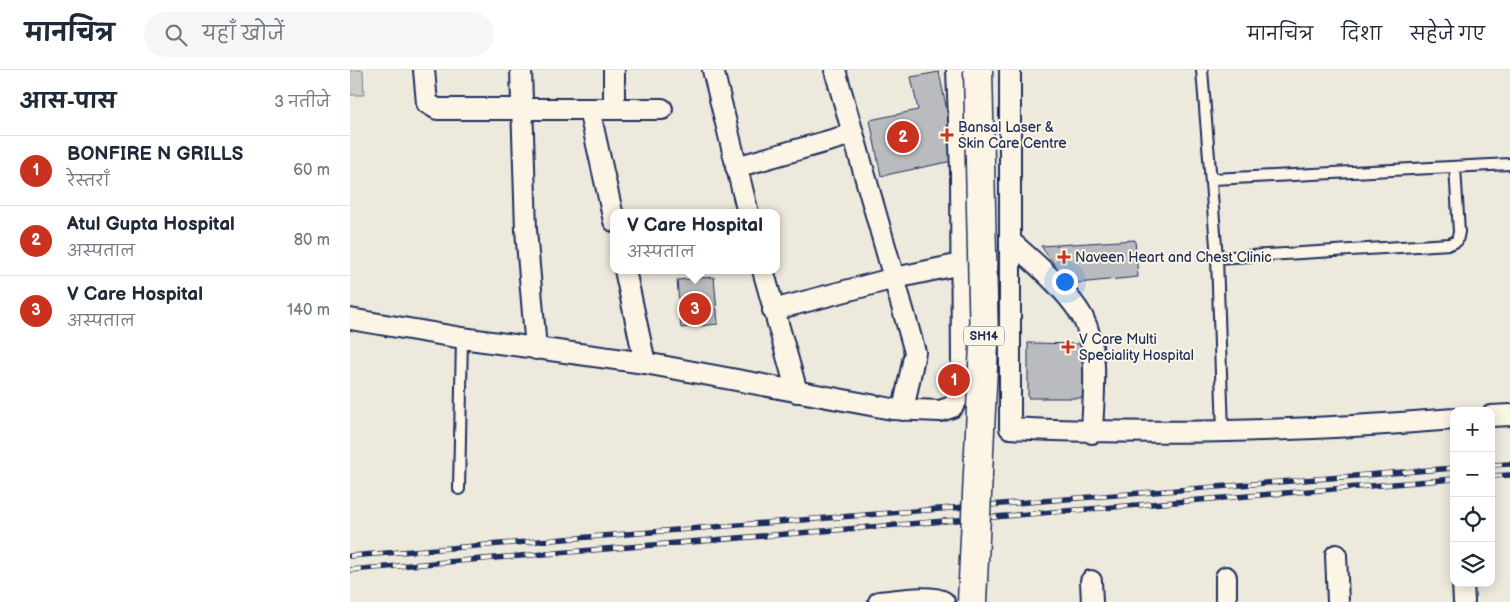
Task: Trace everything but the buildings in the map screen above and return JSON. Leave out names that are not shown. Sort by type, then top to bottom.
[{"type":"main road","name":"SH14","points":[[972,602],[984,344],[978,70]]},
{"type":"street","points":[[424,70],[427,103],[437,109],[662,109]]},
{"type":"street","points":[[521,70],[526,230],[536,349]]},
{"type":"street","points":[[614,70],[614,109]]},
{"type":"street","points":[[713,70],[747,209]]},
{"type":"street","points":[[835,70],[895,278],[914,352],[902,410]]},
{"type":"street","points":[[350,319],[536,349],[646,363],[902,410],[940,412],[952,407],[959,397],[962,371],[957,70]]},
{"type":"street","points":[[1010,70],[1010,428]]},
{"type":"street","points":[[588,109],[611,209]]},
{"type":"street","points":[[736,167],[853,134]]},
{"type":"street","points":[[1011,242],[1037,266],[1083,318],[1090,339],[1093,365],[1092,432]]},
{"type":"street","points":[[773,310],[895,278],[961,264]]},
{"type":"street","points":[[626,274],[646,363]]},
{"type":"street","points":[[764,274],[796,392]]},
{"type":"street","points":[[952,407],[1010,428],[1092,432],[1223,431],[1376,425],[1450,419]]},
{"type":"street","points":[[1495,416],[1510,415]]},
{"type":"street","points":[[1336,555],[1338,602]]},
{"type":"street","points":[[1226,577],[1226,602]]},
{"type":"street","points":[[1091,581],[1092,602]]},
{"type":"street","points":[[1464,587],[1464,602]]},
{"type":"street","points":[[879,602],[926,598],[938,599],[944,602]]},
{"type":"lane","points":[[1202,70],[1217,258],[1223,431]]},
{"type":"lane","points":[[1212,179],[1510,164]]},
{"type":"lane","points":[[1217,258],[1450,244],[1457,241],[1459,232],[1455,167]]},
{"type":"lane","points":[[459,489],[462,338]]},
{"type":"shaded area","points":[[350,70],[363,70],[364,95],[350,95]]},
{"type":"railway","points":[[1495,465],[1510,464]]},
{"type":"railway","points":[[350,556],[1450,468]]},
{"type":"railway","points":[[1495,476],[1510,475]]},
{"type":"railway","points":[[350,570],[1450,479]]},
{"type":"place","name":"Bansal Laser & Skin Care Centre","points":[[947,135]]},
{"type":"place","name":"Atul Gupta Hospital","points":[[903,137]]},
{"type":"place","name":"Naveen Heart and Chest Clinic","points":[[1064,257]]},
{"type":"place","name":"V Care Hospital","points":[[695,309]]},
{"type":"place","name":"V Care Multi Speciality Hospital","points":[[1068,347]]},
{"type":"place","name":"BONFIRE N GRILLS","points":[[954,380]]}]
